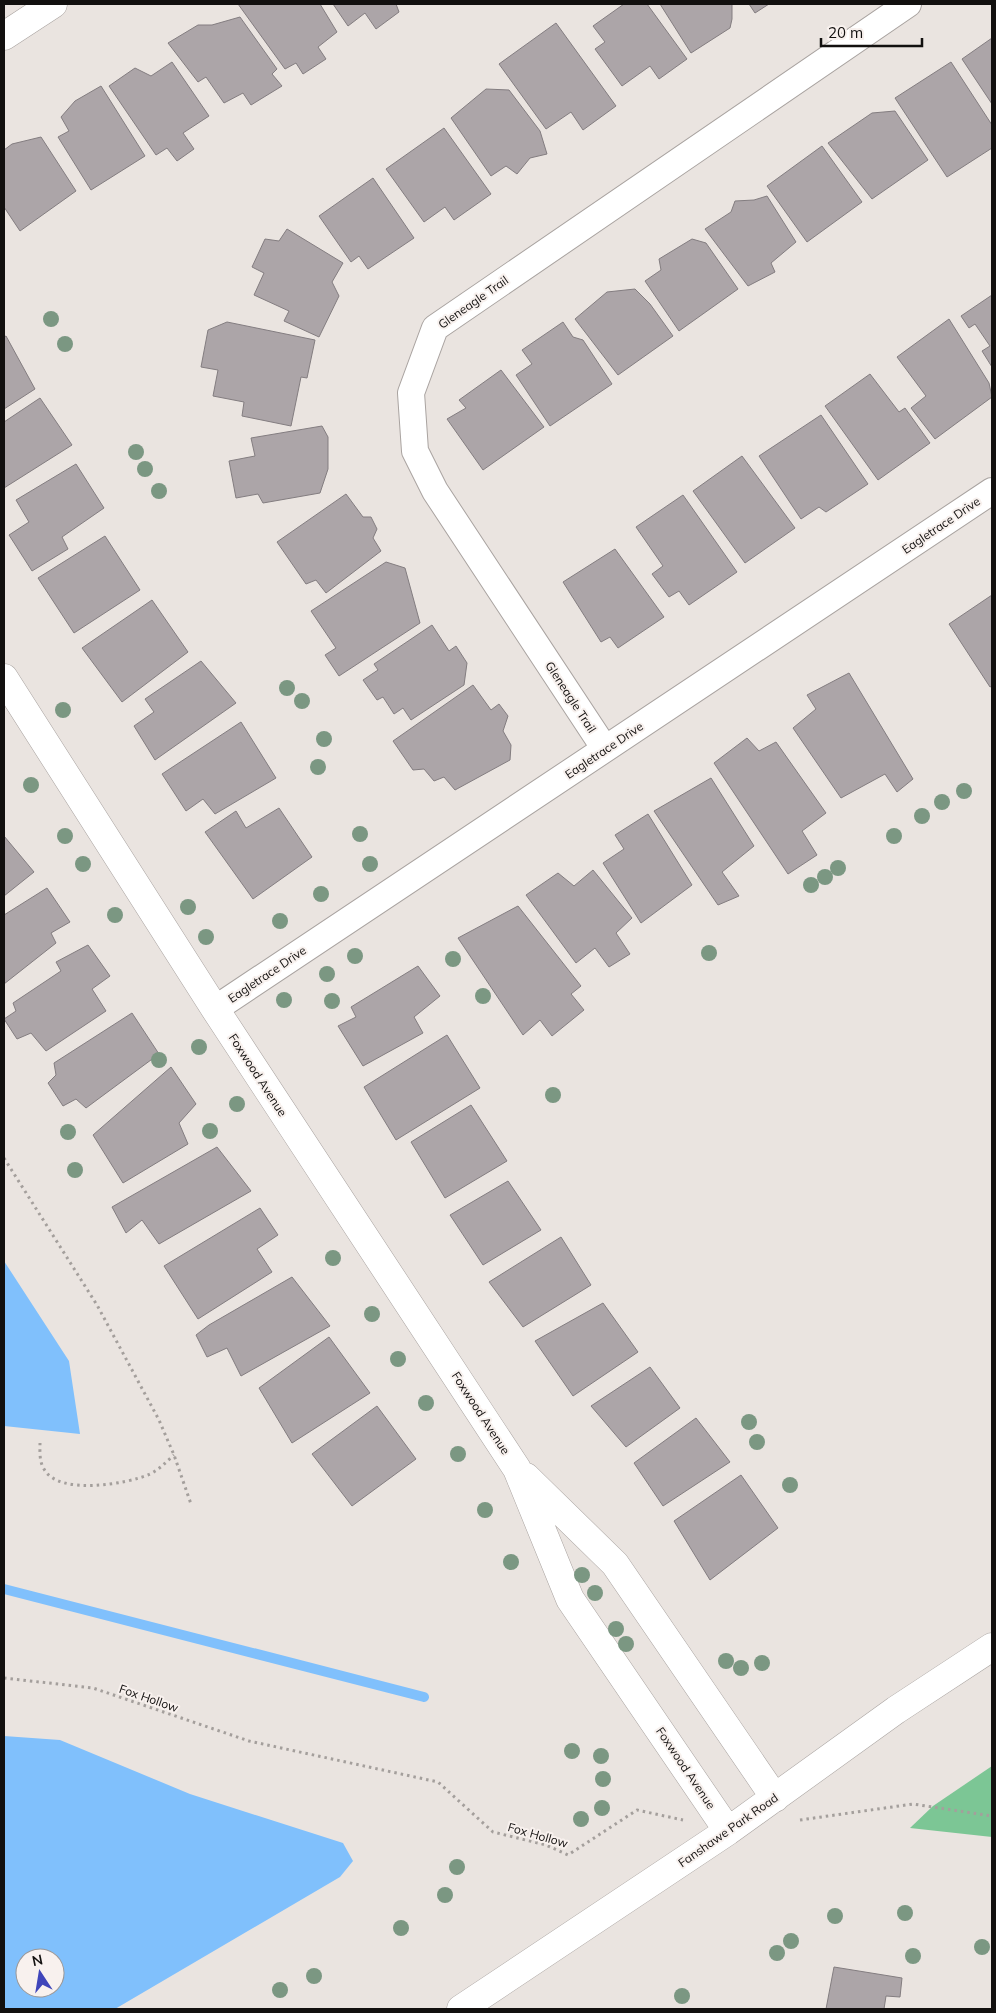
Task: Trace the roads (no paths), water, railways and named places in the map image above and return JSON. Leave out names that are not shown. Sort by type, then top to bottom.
[{"type":"street","points":[[4,36],[53,4]]},
{"type":"street","name":"Gleneagle Trail","points":[[605,749],[435,491],[415,451],[411,393],[435,328],[908,4]]},
{"type":"street","name":"Eagletrace Drive","points":[[215,1009],[992,491]]},
{"type":"street","name":"Foxwood Avenue","points":[[4,678],[215,1009],[517,1469],[570,1598],[728,1831]]},
{"type":"street","name":"Foxwood Avenue","points":[[517,1469],[615,1564],[775,1798]]},
{"type":"street","name":"Fanshawe Park Road","points":[[461,2009],[728,1831],[896,1710],[992,1648]]},
{"type":"water","points":[[4,1261],[69,1361],[80,1434],[4,1426]]},
{"type":"water","points":[[4,1736],[60,1740],[190,1794],[343,1843],[353,1861],[340,1877],[115,2009],[4,2009]]},
{"type":"waterway","points":[[4,1589],[424,1697]]}]
